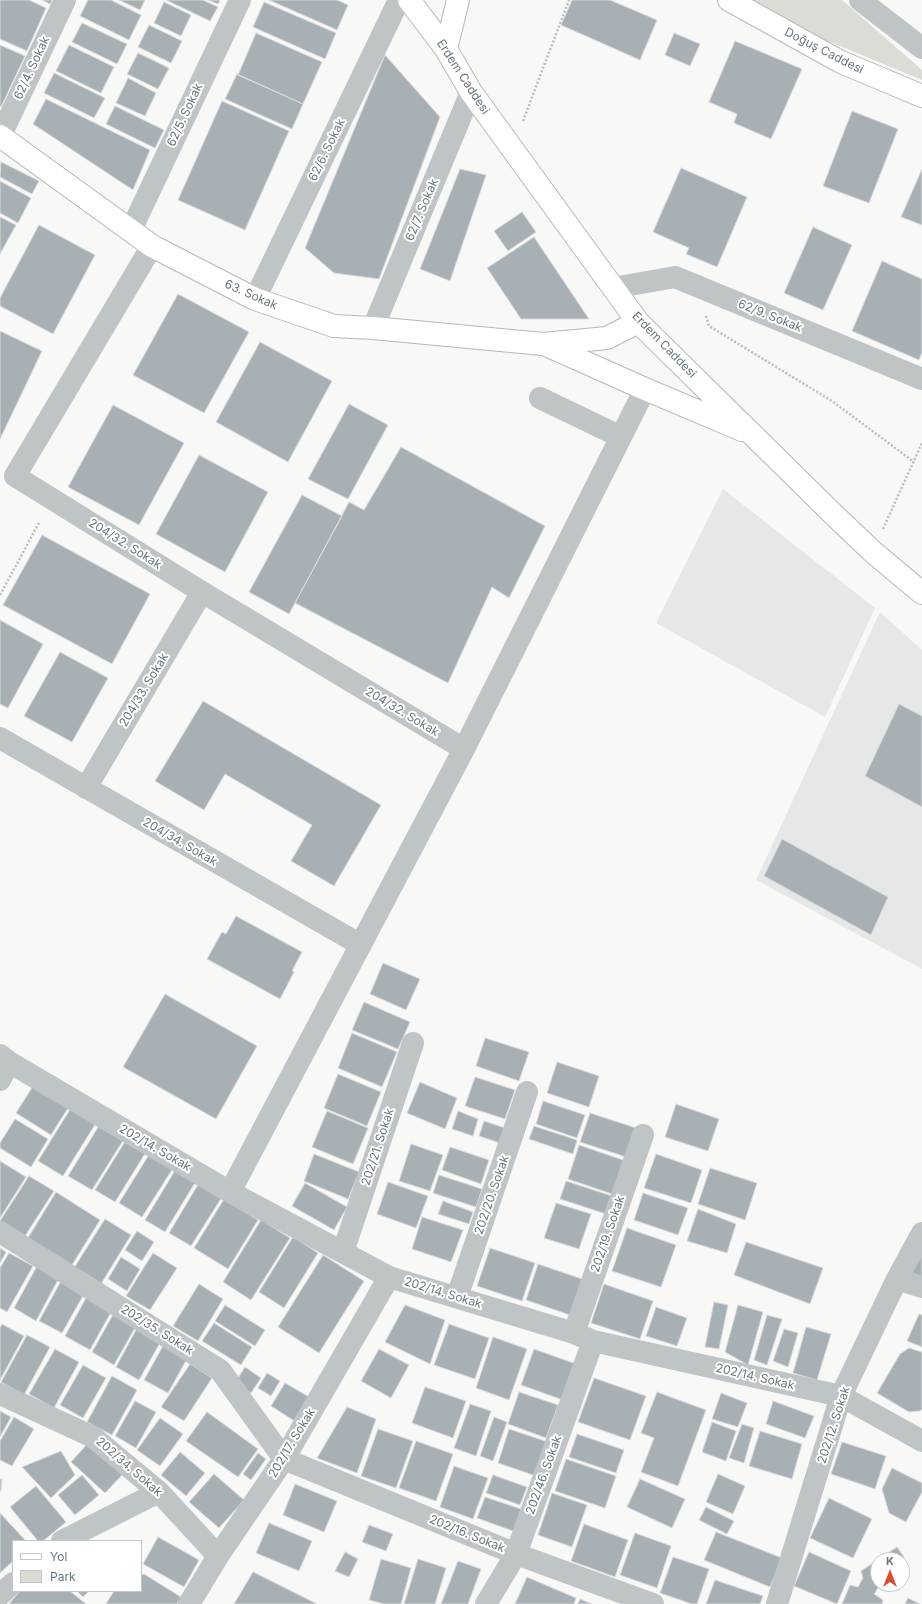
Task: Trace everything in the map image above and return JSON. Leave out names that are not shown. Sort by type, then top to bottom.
[{"type":"main road","name":"Erdem Caddesi","points":[[409,0],[446,49],[471,92],[638,322],[832,513],[873,552],[922,593]]},
{"type":"main road","points":[[446,49],[458,0]]},
{"type":"main road","name":"Doğuş Caddesi","points":[[729,0],[841,62],[922,96]]},
{"type":"main road","name":"63. Sokak","points":[[0,137],[152,246],[256,299],[334,326],[373,328],[543,344]]},
{"type":"main road","points":[[543,344],[608,338],[638,322]]},
{"type":"main road","points":[[543,344],[753,434]]},
{"type":"street","name":"62/4. Sokak","points":[[0,137],[64,0]]},
{"type":"street","name":"62/5. Sokak","points":[[131,230],[240,0]]},
{"type":"street","name":"62/6. Sokak","points":[[256,299],[399,0]]},
{"type":"street","points":[[860,0],[922,48]]},
{"type":"street","name":"62/7. Sokak","points":[[373,328],[471,92]]},
{"type":"street","name":"204/32. Sokak","points":[[152,246],[15,476],[202,592],[464,749]]},
{"type":"street","name":"62/9. Sokak","points":[[613,288],[675,277],[922,380]]},
{"type":"street","points":[[230,1192],[464,749],[645,389]]},
{"type":"street","points":[[540,398],[621,437]]},
{"type":"street","name":"204/33. Sokak","points":[[86,788],[202,592]]},
{"type":"street","name":"204/34. Sokak","points":[[0,738],[361,945]]},
{"type":"street","name":"202/21. Sokak","points":[[343,1252],[412,1043]]},
{"type":"street","name":"202/14. Sokak","points":[[3,1066],[230,1192],[389,1277],[583,1337],[841,1396],[922,1441]]},
{"type":"street","name":"202/20. Sokak","points":[[457,1297],[527,1092]]},
{"type":"street","name":"202/19. Sokak","points":[[583,1337],[643,1135]]},
{"type":"street","name":"202/35. Sokak","points":[[0,1232],[220,1370],[284,1459]]},
{"type":"street","name":"202/12. Sokak","points":[[780,1602],[841,1396],[922,1233]]},
{"type":"street","name":"202/17. Sokak","points":[[189,1604],[218,1556],[284,1459],[389,1277]]},
{"type":"street","points":[[898,1279],[922,1287]]},
{"type":"street","name":"202/46. Sokak","points":[[486,1604],[516,1554],[583,1337]]},
{"type":"street","name":"202/34. Sokak","points":[[0,1394],[94,1437],[159,1492],[218,1556]]},
{"type":"street","name":"202/16. Sokak","points":[[284,1459],[516,1554],[653,1604]]},
{"type":"street","points":[[64,1540],[159,1492]]},
{"type":"street","points":[[0,1595],[12,1584]]},
{"type":"path","points":[[512,149],[569,0]]},
{"type":"path","points":[[698,287],[709,326],[832,401],[914,462]]},
{"type":"path","points":[[873,552],[922,443]]},
{"type":"path","points":[[0,595],[52,499]]},
{"type":"shaded area","points":[[723,489],[875,608],[825,717],[656,623]]},
{"type":"shaded area","points":[[880,612],[922,650],[922,969],[756,880]]},
{"type":"green space","points":[[748,0],[842,0],[922,70],[922,80],[804,31]]},
{"type":"building","points":[[0,0],[29,0],[46,8],[27,51],[0,39]]},
{"type":"building","points":[[42,0],[52,0],[50,4]]},
{"type":"building","points":[[88,0],[111,0],[141,15],[129,40],[80,16]]},
{"type":"building","points":[[119,0],[145,0],[140,10]]},
{"type":"building","points":[[166,0],[203,0],[218,7],[210,21]]},
{"type":"building","points":[[208,0],[220,0],[218,4]]},
{"type":"building","points":[[269,0],[337,0],[348,5],[337,30]]},
{"type":"building","points":[[572,0],[610,0],[657,20],[640,60],[561,25]]},
{"type":"building","points":[[164,2],[191,15],[181,36],[154,23]]},
{"type":"building","points":[[264,2],[336,33],[325,59],[253,27]]},
{"type":"building","points":[[82,23],[127,44],[117,64],[72,42]]},
{"type":"building","points":[[149,25],[182,41],[171,63],[138,47]]},
{"type":"building","points":[[256,33],[322,62],[303,104],[238,75]]},
{"type":"building","points":[[674,33],[700,44],[690,66],[665,55]]},
{"type":"building","points":[[735,41],[802,69],[771,139],[734,123],[737,114],[709,102]]},
{"type":"building","points":[[0,45],[25,56],[1,107],[0,106]]},
{"type":"building","points":[[69,45],[114,67],[101,93],[56,71]]},
{"type":"building","points":[[138,53],[169,68],[158,89],[127,74]]},
{"type":"building","points":[[385,55],[440,117],[379,279],[334,273],[305,248]]},
{"type":"building","points":[[54,73],[105,98],[94,118],[44,93]]},
{"type":"building","points":[[237,74],[303,104],[292,129],[225,99]]},
{"type":"building","points":[[128,78],[156,93],[145,116],[116,103]]},
{"type":"building","points":[[46,99],[150,150],[133,190],[33,124]]},
{"type":"building","points":[[222,101],[289,131],[245,230],[178,200]]},
{"type":"building","points":[[115,106],[164,130],[155,148],[106,124]]},
{"type":"building","points":[[852,111],[898,129],[869,203],[823,186]]},
{"type":"building","points":[[1,162],[39,181],[32,194],[0,177]]},
{"type":"building","points":[[681,168],[747,197],[717,267],[686,254],[689,248],[653,232]]},
{"type":"building","points":[[460,169],[486,175],[450,281],[420,269]]},
{"type":"building","points":[[922,169],[922,225],[901,217]]},
{"type":"building","points":[[0,181],[31,198],[18,223],[0,213]]},
{"type":"building","points":[[522,212],[536,232],[508,251],[494,231]]},
{"type":"building","points":[[0,217],[16,225],[0,254]]},
{"type":"building","points":[[39,225],[95,255],[53,334],[0,306],[0,298]]},
{"type":"building","points":[[813,227],[852,245],[823,310],[784,293]]},
{"type":"building","points":[[534,237],[589,319],[521,319],[487,268]]},
{"type":"building","points":[[882,261],[922,279],[922,352],[919,360],[852,331]]},
{"type":"building","points":[[178,294],[249,332],[204,413],[133,375]]},
{"type":"building","points":[[0,331],[42,351],[0,439]]},
{"type":"building","points":[[260,342],[332,381],[288,462],[216,422]]},
{"type":"building","points":[[349,404],[388,425],[348,499],[308,479]]},
{"type":"building","points":[[113,405],[184,443],[139,525],[68,487]]},
{"type":"building","points":[[401,447],[545,526],[509,598],[492,587],[448,683],[295,603],[349,502],[364,510]]},
{"type":"building","points":[[199,455],[268,492],[225,572],[156,534]]},
{"type":"building","points":[[302,495],[342,516],[289,614],[249,592]]},
{"type":"building","points":[[42,535],[150,594],[112,664],[3,605]]},
{"type":"building","points":[[0,620],[43,644],[8,708],[0,704]]},
{"type":"building","points":[[60,652],[108,678],[72,742],[24,716]]},
{"type":"building","points":[[203,701],[381,805],[334,886],[291,861],[312,825],[225,774],[204,810],[155,781]]},
{"type":"building","points":[[899,704],[922,716],[922,807],[865,776]]},
{"type":"building","points":[[782,839],[888,897],[871,935],[764,876]]},
{"type":"building","points":[[236,916],[302,952],[292,971],[294,972],[280,999],[207,959],[222,932],[226,934]]},
{"type":"building","points":[[383,963],[420,979],[406,1010],[370,994]]},
{"type":"building","points":[[165,994],[257,1046],[216,1119],[123,1067]]},
{"type":"building","points":[[364,1002],[410,1022],[398,1049],[352,1030]]},
{"type":"building","points":[[352,1033],[397,1052],[382,1087],[338,1068]]},
{"type":"building","points":[[485,1038],[529,1052],[519,1081],[476,1066]]},
{"type":"building","points":[[557,1062],[599,1076],[589,1107],[547,1093]]},
{"type":"building","points":[[338,1074],[381,1092],[367,1126],[324,1108]]},
{"type":"building","points":[[475,1077],[515,1090],[505,1119],[465,1106]]},
{"type":"building","points":[[420,1082],[457,1098],[445,1129],[407,1113]]},
{"type":"building","points":[[33,1086],[68,1108],[51,1135],[16,1113]]},
{"type":"building","points":[[543,1101],[585,1115],[577,1138],[536,1124]]},
{"type":"building","points":[[676,1104],[719,1119],[708,1151],[665,1137]]},
{"type":"building","points":[[71,1108],[96,1123],[63,1176],[38,1161]]},
{"type":"building","points":[[327,1111],[368,1128],[353,1164],[312,1147]]},
{"type":"building","points":[[458,1111],[478,1119],[473,1136],[452,1129]]},
{"type":"building","points":[[590,1113],[636,1128],[626,1157],[580,1142]]},
{"type":"building","points":[[15,1119],[48,1139],[31,1167],[0,1148],[0,1143]]},
{"type":"building","points":[[484,1121],[508,1129],[503,1144],[479,1136]]},
{"type":"building","points":[[100,1124],[124,1139],[92,1190],[68,1176]]},
{"type":"building","points":[[534,1126],[577,1140],[573,1154],[529,1139]]},
{"type":"building","points":[[126,1140],[146,1152],[115,1202],[95,1190]]},
{"type":"building","points":[[411,1144],[443,1155],[430,1191],[399,1181]]},
{"type":"building","points":[[579,1145],[626,1161],[615,1195],[568,1179]]},
{"type":"building","points":[[450,1147],[489,1160],[481,1184],[442,1170]]},
{"type":"building","points":[[150,1153],[173,1168],[142,1217],[119,1203]]},
{"type":"building","points":[[314,1154],[359,1172],[348,1199],[304,1181]]},
{"type":"building","points":[[656,1154],[702,1170],[691,1203],[644,1188]]},
{"type":"building","points":[[0,1161],[26,1177],[0,1218]]},
{"type":"building","points":[[710,1168],[757,1183],[745,1220],[698,1204]]},
{"type":"building","points":[[176,1169],[196,1181],[165,1232],[145,1220]]},
{"type":"building","points":[[439,1175],[482,1189],[476,1207],[433,1193]]},
{"type":"building","points":[[29,1176],[54,1191],[25,1236],[0,1221]]},
{"type":"building","points":[[566,1181],[612,1196],[606,1214],[560,1199]]},
{"type":"building","points":[[388,1182],[428,1196],[416,1228],[377,1214]]},
{"type":"building","points":[[199,1183],[222,1197],[191,1246],[169,1233]]},
{"type":"building","points":[[305,1183],[347,1207],[334,1230],[292,1206]]},
{"type":"building","points":[[56,1192],[100,1220],[72,1265],[28,1238]]},
{"type":"building","points":[[643,1193],[688,1208],[678,1235],[634,1220]]},
{"type":"building","points":[[224,1199],[258,1220],[228,1269],[194,1248]]},
{"type":"building","points":[[443,1201],[473,1212],[469,1224],[438,1214]]},
{"type":"building","points":[[556,1203],[591,1214],[579,1249],[544,1238]]},
{"type":"building","points":[[698,1209],[736,1224],[727,1253],[687,1241]]},
{"type":"building","points":[[422,1217],[463,1230],[451,1262],[412,1249]]},
{"type":"building","points":[[105,1219],[131,1235],[101,1284],[74,1268]]},
{"type":"building","points":[[261,1220],[290,1238],[251,1300],[223,1282]]},
{"type":"building","points":[[627,1228],[676,1245],[661,1287],[612,1271]]},
{"type":"building","points":[[137,1231],[154,1242],[142,1261],[125,1250]]},
{"type":"building","points":[[293,1237],[318,1253],[284,1308],[259,1292]]},
{"type":"building","points":[[746,1242],[823,1268],[810,1304],[734,1275]]},
{"type":"building","points":[[922,1244],[922,1284],[901,1277]]},
{"type":"building","points":[[0,1248],[6,1252],[0,1263]]},
{"type":"building","points":[[490,1248],[535,1263],[522,1301],[477,1286]]},
{"type":"building","points":[[9,1253],[33,1266],[7,1312],[0,1308],[0,1268]]},
{"type":"building","points":[[153,1253],[177,1268],[150,1310],[126,1296]]},
{"type":"building","points":[[323,1255],[364,1281],[319,1353],[278,1327]]},
{"type":"building","points":[[121,1257],[140,1269],[127,1291],[108,1279]]},
{"type":"building","points":[[538,1264],[582,1279],[570,1315],[526,1300]]},
{"type":"building","points":[[37,1266],[59,1278],[36,1321],[14,1308]]},
{"type":"building","points":[[61,1281],[84,1294],[62,1333],[39,1321]]},
{"type":"building","points":[[199,1284],[223,1299],[198,1341],[173,1326]]},
{"type":"building","points":[[604,1284],[653,1301],[640,1339],[591,1323]]},
{"type":"building","points":[[86,1298],[111,1312],[90,1350],[65,1336]]},
{"type":"building","points":[[714,1302],[728,1305],[719,1349],[705,1347]]},
{"type":"building","points":[[225,1305],[265,1330],[255,1346],[215,1321]]},
{"type":"building","points":[[405,1305],[445,1320],[430,1364],[385,1342]]},
{"type":"building","points":[[738,1305],[763,1312],[748,1365],[725,1352]]},
{"type":"building","points":[[656,1307],[687,1318],[677,1346],[646,1336]]},
{"type":"building","points":[[114,1313],[136,1326],[114,1365],[92,1352]]},
{"type":"building","points":[[919,1314],[922,1315],[922,1347],[907,1341]]},
{"type":"building","points":[[767,1315],[782,1319],[767,1365],[754,1360]]},
{"type":"building","points":[[214,1323],[252,1347],[241,1365],[202,1341]]},
{"type":"building","points":[[2,1324],[24,1336],[0,1380],[0,1328]]},
{"type":"building","points":[[449,1324],[489,1338],[475,1379],[434,1365]]},
{"type":"building","points":[[806,1327],[831,1334],[817,1380],[793,1373]]},
{"type":"building","points":[[137,1328],[161,1341],[139,1380],[116,1367]]},
{"type":"building","points":[[784,1329],[798,1333],[788,1367],[773,1361]]},
{"type":"building","points":[[27,1335],[50,1347],[24,1395],[1,1382]]},
{"type":"building","points":[[493,1337],[527,1349],[509,1400],[476,1388]]},
{"type":"building","points":[[164,1344],[188,1357],[168,1393],[144,1380]]},
{"type":"building","points":[[909,1348],[922,1352],[922,1409],[920,1411],[909,1412],[877,1393],[900,1354]]},
{"type":"building","points":[[55,1349],[79,1362],[54,1408],[29,1394]]},
{"type":"building","points":[[379,1349],[409,1365],[391,1398],[361,1381]]},
{"type":"building","points":[[534,1349],[576,1364],[563,1400],[521,1385]]},
{"type":"building","points":[[190,1364],[212,1378],[184,1421],[161,1407]]},
{"type":"building","points":[[83,1365],[106,1378],[83,1418],[60,1405]]},
{"type":"building","points":[[245,1367],[261,1378],[251,1393],[235,1383]]},
{"type":"building","points":[[267,1373],[280,1381],[271,1396],[258,1388]]},
{"type":"building","points":[[112,1376],[137,1390],[112,1435],[87,1422]]},
{"type":"building","points":[[594,1378],[646,1396],[630,1440],[578,1422]]},
{"type":"building","points":[[285,1383],[311,1398],[296,1422],[271,1406]]},
{"type":"building","points":[[425,1387],[466,1401],[453,1438],[412,1423]]},
{"type":"building","points":[[519,1392],[558,1405],[546,1438],[508,1424]]},
{"type":"building","points":[[657,1392],[706,1410],[678,1486],[641,1472],[654,1438],[641,1433]]},
{"type":"building","points":[[721,1393],[747,1403],[738,1427],[712,1419]]},
{"type":"building","points":[[135,1401],[156,1412],[136,1448],[115,1436]]},
{"type":"building","points":[[773,1401],[814,1416],[805,1438],[766,1424]]},
{"type":"building","points":[[470,1404],[491,1411],[476,1456],[454,1448]]},
{"type":"building","points":[[347,1407],[376,1419],[357,1473],[317,1458]]},
{"type":"building","points":[[0,1411],[11,1417],[0,1437]]},
{"type":"building","points":[[207,1412],[258,1449],[238,1477],[186,1441]]},
{"type":"building","points":[[14,1417],[34,1429],[12,1466],[0,1460],[0,1441]]},
{"type":"building","points":[[494,1417],[507,1422],[493,1461],[480,1456]]},
{"type":"building","points":[[160,1418],[183,1434],[160,1466],[137,1450]]},
{"type":"building","points":[[712,1422],[736,1431],[726,1461],[702,1452]]},
{"type":"building","points":[[742,1424],[754,1428],[744,1463],[729,1458]]},
{"type":"building","points":[[378,1429],[413,1441],[396,1488],[361,1476]]},
{"type":"building","points":[[509,1429],[548,1442],[536,1476],[498,1463]]},
{"type":"building","points":[[760,1431],[802,1444],[792,1479],[749,1466]]},
{"type":"building","points":[[577,1434],[624,1450],[616,1473],[569,1457]]},
{"type":"building","points":[[416,1441],[453,1454],[436,1501],[399,1488]]},
{"type":"building","points":[[89,1442],[123,1474],[105,1493],[71,1462]]},
{"type":"building","points":[[842,1442],[886,1456],[875,1489],[831,1474]]},
{"type":"building","points":[[61,1451],[75,1475],[51,1498],[22,1467]]},
{"type":"building","points":[[180,1452],[205,1473],[186,1496],[161,1475]]},
{"type":"building","points":[[258,1453],[266,1459],[251,1480],[243,1474]]},
{"type":"building","points":[[566,1459],[616,1476],[605,1508],[555,1491]]},
{"type":"building","points":[[454,1466],[488,1478],[473,1519],[440,1507]]},
{"type":"building","points":[[892,1468],[922,1483],[922,1492],[906,1522],[889,1513],[882,1489]]},
{"type":"building","points":[[214,1474],[244,1500],[219,1528],[189,1502]]},
{"type":"building","points":[[718,1474],[745,1486],[733,1514],[706,1502]]},
{"type":"building","points":[[82,1475],[99,1495],[75,1515],[58,1495]]},
{"type":"building","points":[[493,1475],[527,1487],[520,1505],[486,1493]]},
{"type":"building","points":[[0,1479],[2,1479],[1,1491],[0,1491]]},
{"type":"building","points":[[640,1479],[685,1499],[672,1528],[627,1507]]},
{"type":"building","points":[[295,1484],[337,1501],[324,1532],[283,1515]]},
{"type":"building","points":[[36,1486],[66,1522],[44,1540],[37,1540],[10,1507]]},
{"type":"building","points":[[552,1493],[587,1505],[572,1547],[538,1535]]},
{"type":"building","points":[[485,1497],[521,1509],[513,1531],[477,1518]]},
{"type":"building","points":[[829,1498],[872,1519],[853,1558],[810,1538]]},
{"type":"building","points":[[706,1507],[734,1521],[727,1534],[699,1520]]},
{"type":"building","points":[[0,1513],[25,1540],[12,1540],[12,1562],[0,1573]]},
{"type":"building","points":[[269,1523],[312,1541],[299,1571],[256,1553]]},
{"type":"building","points":[[584,1524],[628,1540],[615,1577],[571,1561]]},
{"type":"building","points":[[369,1525],[393,1534],[386,1551],[362,1542]]},
{"type":"building","points":[[716,1532],[782,1558],[770,1587],[704,1560]]},
{"type":"building","points":[[635,1533],[671,1546],[657,1588],[620,1575]]},
{"type":"building","points":[[158,1537],[199,1560],[184,1587],[143,1564]]},
{"type":"building","points":[[897,1547],[900,1552],[890,1552]]},
{"type":"building","points":[[345,1552],[358,1559],[349,1577],[335,1571]]},
{"type":"building","points":[[809,1552],[851,1571],[837,1604],[794,1586]]},
{"type":"building","points":[[673,1557],[709,1569],[697,1604],[692,1604],[660,1593]]},
{"type":"building","points":[[381,1559],[411,1568],[401,1604],[384,1604],[369,1600]]},
{"type":"building","points":[[418,1559],[446,1568],[435,1604],[404,1604]]},
{"type":"building","points":[[458,1561],[481,1569],[468,1604],[441,1604]]},
{"type":"building","points":[[870,1565],[870,1592],[875,1592],[874,1594],[883,1600],[882,1604],[842,1604],[850,1585],[858,1587],[863,1578],[861,1571]]},
{"type":"building","points":[[253,1572],[317,1604],[234,1604]]},
{"type":"building","points":[[144,1574],[181,1597],[177,1604],[106,1604],[113,1592],[142,1592],[142,1575]]},
{"type":"building","points":[[527,1577],[576,1598],[574,1604],[515,1604]]},
{"type":"building","points":[[715,1580],[763,1596],[760,1604],[706,1604]]},
{"type":"building","points":[[19,1592],[71,1592],[86,1604],[9,1604]]},
{"type":"building","points":[[78,1592],[88,1592],[83,1597]]},
{"type":"building","points":[[908,1598],[920,1604],[905,1604]]},
{"type":"building","points":[[580,1599],[592,1604],[578,1604]]}]
